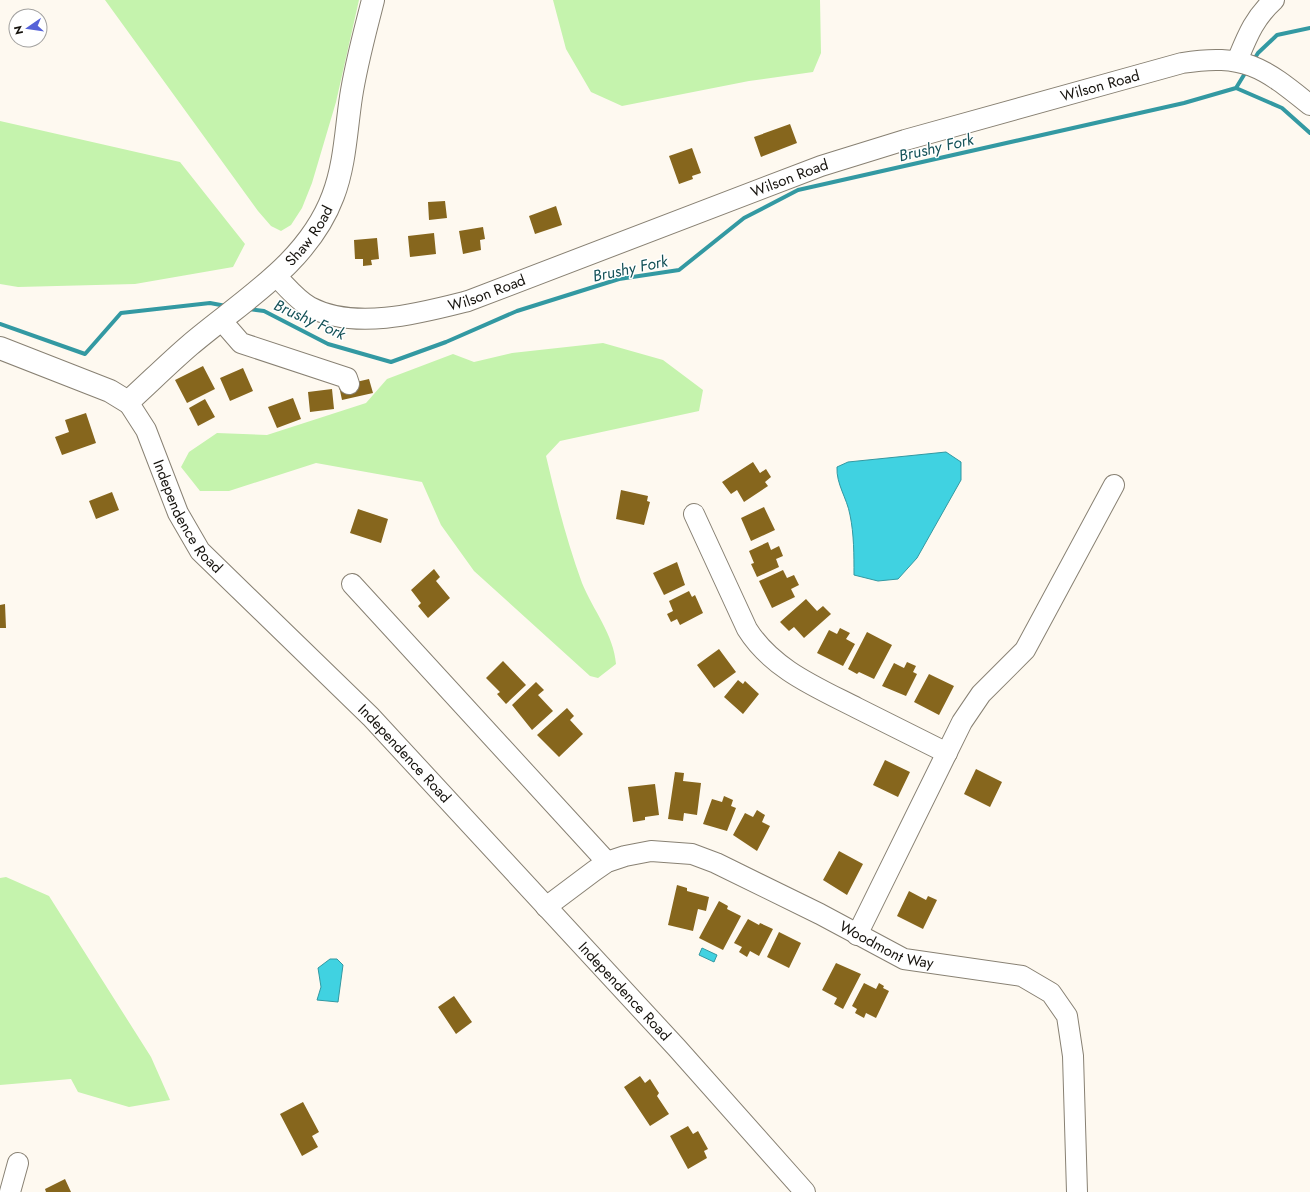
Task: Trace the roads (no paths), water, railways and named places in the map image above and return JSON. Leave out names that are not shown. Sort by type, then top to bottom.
[{"type":"main road","name":"Shaw Road","points":[[128,402],[190,345],[276,276],[312,236],[326,212],[333,195],[340,170],[357,60],[373,0]]},
{"type":"main road","name":"Independence Road","points":[[0,348],[110,391],[128,402]]},
{"type":"street","points":[[1237,61],[1253,23],[1263,10],[1274,0]]},
{"type":"street","name":"Wilson Road","points":[[276,276],[309,307],[330,315],[348,318],[372,318],[433,310],[468,301],[821,166],[905,140],[1182,63],[1206,59],[1237,61],[1266,72],[1310,105]]},
{"type":"street","points":[[221,320],[242,343],[347,378],[349,384]]},
{"type":"street","name":"Independence Road","points":[[128,402],[146,430],[178,513],[200,551],[371,717],[677,1048],[805,1192]]},
{"type":"street","points":[[857,935],[946,753],[970,708],[981,694],[1025,650],[1114,485]]},
{"type":"street","points":[[694,514],[747,629],[753,640],[769,657],[798,678],[946,753]]},
{"type":"street","points":[[352,584],[607,862]]},
{"type":"street","name":"Woodmont Way","points":[[546,907],[607,862],[625,856],[652,851],[692,854],[716,862],[820,914],[904,959],[1022,976],[1051,993],[1067,1016],[1073,1056],[1078,1192]]},
{"type":"street","points":[[10,1192],[18,1163]]},
{"type":"water","points":[[946,452],[961,462],[961,480],[917,558],[898,579],[878,581],[854,575],[854,545],[849,509],[838,479],[837,467],[848,462]]},
{"type":"water","points":[[702,948],[717,955],[714,962],[699,955]]},
{"type":"water","points":[[330,959],[337,959],[343,965],[338,1002],[317,1000],[321,987],[318,968]]},
{"type":"waterway","points":[[1253,61],[1258,53],[1277,35],[1310,28]]},
{"type":"waterway","points":[[1236,88],[1247,70]]},
{"type":"waterway","name":"Brushy Fork","points":[[249,309],[264,311],[328,344],[391,362],[446,342],[517,311],[619,279],[679,270],[744,218],[798,190],[1184,103],[1236,88],[1282,108],[1310,133]]},
{"type":"waterway","name":"Brushy Fork","points":[[0,324],[85,354],[121,313],[210,303],[226,306]]}]
